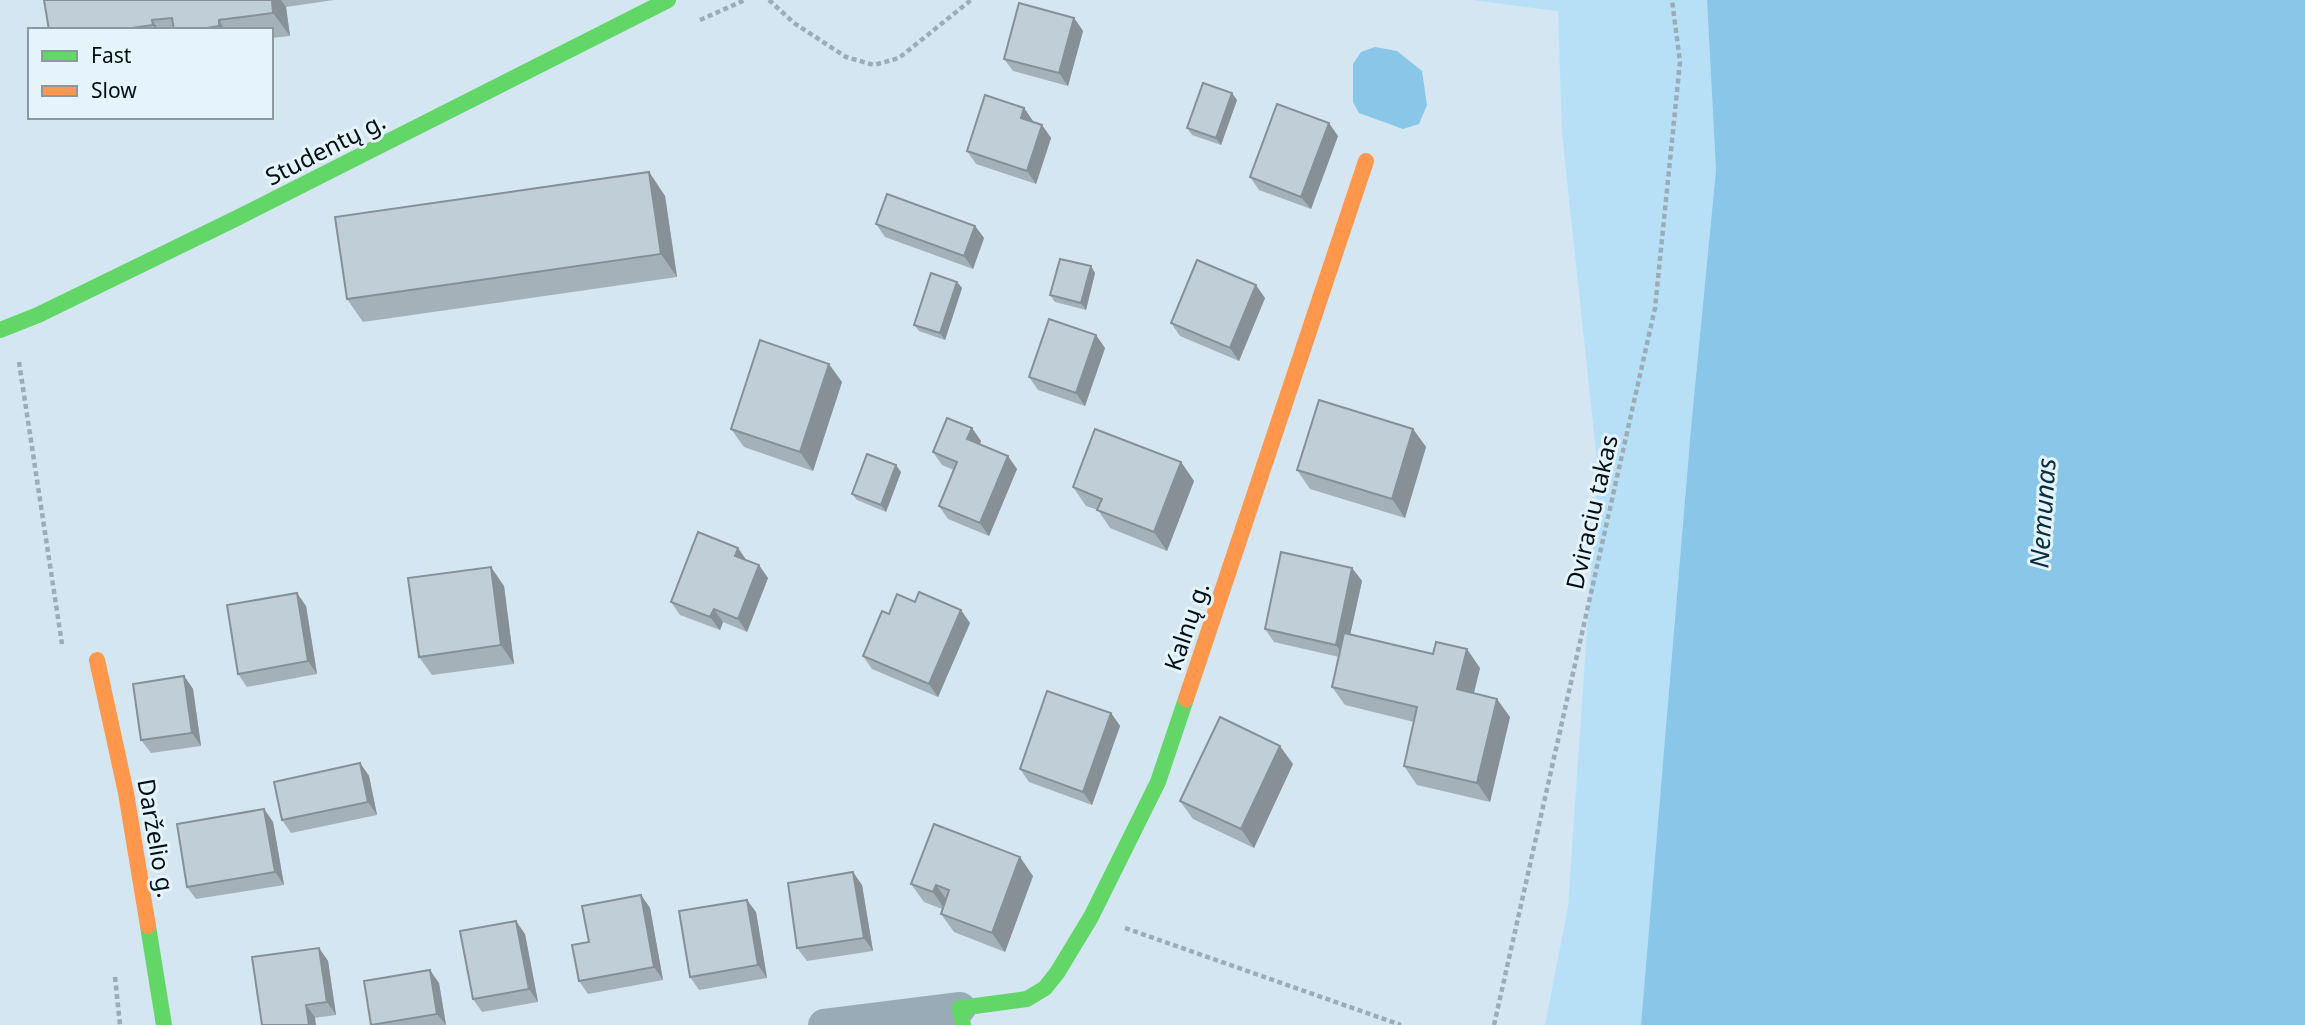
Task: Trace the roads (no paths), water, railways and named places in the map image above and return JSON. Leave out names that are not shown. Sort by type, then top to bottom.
[{"type":"street","name":"Studentų g.","points":[[0,330],[38,315],[237,218],[668,0]]},
{"type":"street","name":"Kalnų g.","points":[[962,1016],[1027,999],[1045,988],[1091,917],[1158,782],[1366,160]]},
{"type":"street","name":"Darželio g.","points":[[97,660],[126,793],[164,1025]]},
{"type":"street","points":[[824,1025],[962,1016]]},
{"type":"water","name":"Nemunas","points":[[1707,0],[2305,0],[2305,1025],[1641,1025],[1691,428],[1716,170]]},
{"type":"water","points":[[1375,47],[1397,51],[1422,71],[1427,105],[1419,124],[1403,129],[1359,113],[1353,102],[1353,64],[1361,52]]}]
